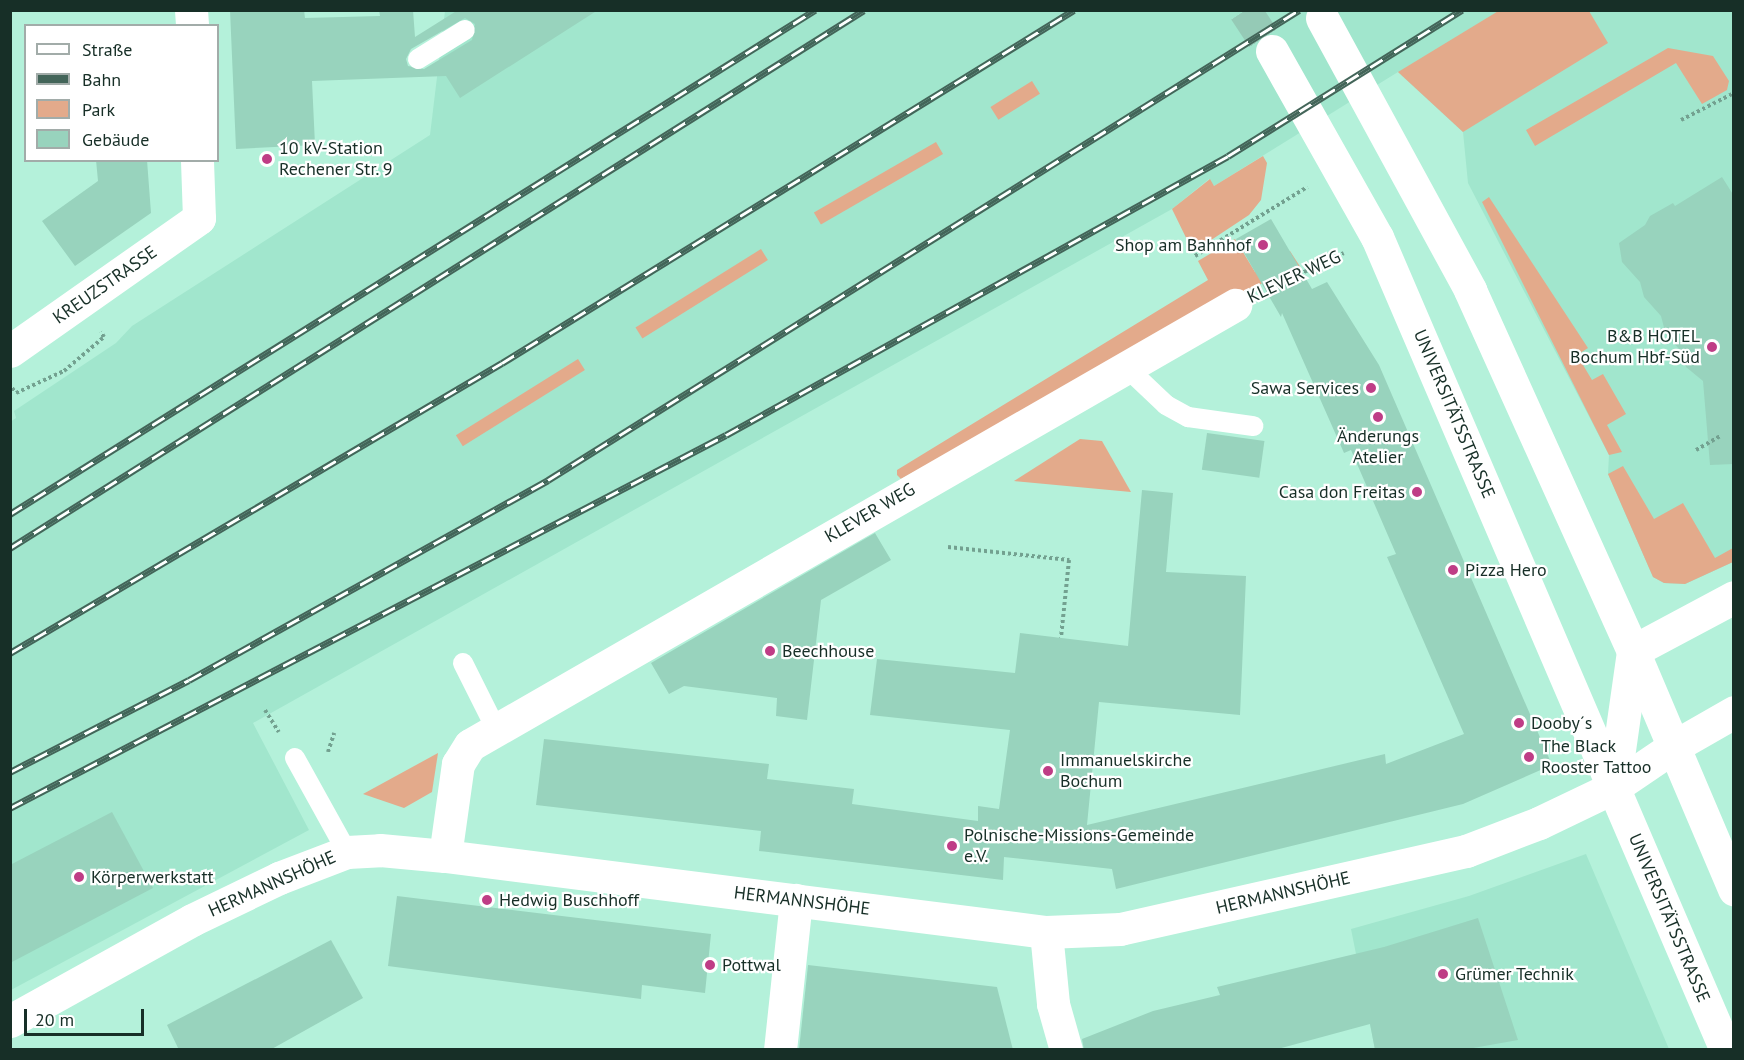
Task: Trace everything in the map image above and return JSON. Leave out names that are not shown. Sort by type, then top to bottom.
[{"type":"street","points":[[1322,18],[1470,290],[1633,651],[1734,889]]},
{"type":"street","name":"UNIVERSITÄTSSTRASSE","points":[[1272,51],[1377,237],[1726,1050]]},
{"type":"street","name":"KREUZSTRASSE","points":[[10,351],[199,218],[197,162]]},
{"type":"street","name":"KLEVER WEG","points":[[445,856],[458,764],[470,745],[495,727],[1235,305]]},
{"type":"street","points":[[1633,651],[1734,597]]},
{"type":"street","points":[[1614,787],[1633,651]]},
{"type":"street","points":[[1614,787],[1673,747],[1734,712]]},
{"type":"street","name":"HERMANNSHÖHE","points":[[10,1021],[192,920],[279,878],[347,852],[380,850],[445,856],[1046,932],[1120,929],[1466,851],[1539,823],[1614,787]]},
{"type":"street","points":[[780,1050],[796,900]]},
{"type":"street","points":[[1046,932],[1053,1004],[1066,1050]]},
{"type":"lane","points":[[418,59],[465,30]]},
{"type":"lane","points":[[1126,367],[1166,405],[1188,417],[1253,426]]},
{"type":"lane","points":[[463,663],[495,727]]},
{"type":"lane","points":[[295,758],[347,852]]},
{"type":"path","points":[[1682,120],[1734,93]]},
{"type":"path","points":[[1195,256],[1338,169]]},
{"type":"path","name":"KLEVER WEG","points":[[1235,305],[1377,237]]},
{"type":"path","points":[[16,393],[64,371],[104,337]]},
{"type":"path","points":[[1696,450],[1720,436]]},
{"type":"path","points":[[948,547],[1069,560],[1061,638]]},
{"type":"shaded area","points":[[445,11],[1733,11],[1733,562],[1685,584],[1664,583],[1653,577],[1608,474],[1609,455],[1468,183],[1463,132],[1398,72],[1214,186],[1209,179],[1172,209],[253,723],[309,830],[11,990],[10,422],[16,418],[14,411],[116,343],[132,326],[430,135]]},
{"type":"shaded area","points":[[1586,854],[1669,1049],[1375,1049],[1351,929],[1469,896]]},
{"type":"green space","points":[[1500,10],[1589,11],[1608,43],[1463,132],[1398,72]]},
{"type":"green space","points":[[1668,48],[1713,56],[1729,81],[1727,90],[1702,104],[1676,63],[1535,146],[1526,130]]},
{"type":"green space","points":[[1032,81],[1040,94],[998,120],[990,107]]},
{"type":"green space","points":[[936,142],[943,154],[821,225],[814,212]]},
{"type":"green space","points":[[1263,156],[1267,163],[1261,200],[1249,215],[1193,252],[1172,209],[1210,179],[1214,186]]},
{"type":"green space","points":[[1489,197],[1588,348],[1577,355],[1592,380],[1603,374],[1626,414],[1607,425],[1622,452],[1609,455],[1482,202]]},
{"type":"green space","points":[[1235,239],[1255,272],[1290,251],[1301,268],[1251,288],[901,479],[897,475],[897,470],[1208,280],[1198,261]]},
{"type":"green space","points":[[761,249],[768,260],[642,338],[635,327]]},
{"type":"green space","points":[[578,359],[585,370],[463,446],[456,435]]},
{"type":"green space","points":[[1080,439],[1102,441],[1131,492],[1014,481]]},
{"type":"green space","points":[[1623,466],[1654,519],[1683,503],[1715,558],[1733,548],[1733,562],[1685,584],[1664,583],[1653,577],[1608,474]]},
{"type":"green space","points":[[438,753],[432,792],[404,808],[363,794]]},
{"type":"building","points":[[230,10],[304,10],[305,18],[380,16],[379,10],[413,10],[415,37],[458,10],[598,10],[460,98],[446,76],[312,81],[315,145],[236,149]],"holes":[[[465,18],[475,24],[472,40],[424,69],[408,66],[406,59],[411,49]]]},
{"type":"building","points":[[96,162],[147,162],[151,213],[75,266],[42,221],[98,181]]},
{"type":"building","name":"B&B HOTEL Bochum Hbf-Süd","points":[[1722,177],[1734,196],[1734,464],[1710,465],[1703,381],[1686,367],[1683,353],[1666,335],[1661,316],[1644,297],[1640,282],[1622,262],[1619,243],[1645,225],[1650,216],[1673,203],[1675,206]]},
{"type":"building","points":[[1271,219],[1312,289],[1327,282],[1379,365],[1552,765],[1463,804],[1116,889],[1112,869],[1004,857],[1003,880],[759,851],[761,831],[536,805],[544,739],[769,764],[767,779],[854,789],[852,804],[978,821],[978,806],[999,809],[1010,730],[870,715],[877,659],[1015,673],[1020,633],[1128,646],[1142,490],[1173,493],[1166,572],[1246,576],[1240,715],[1099,702],[1087,825],[1385,754],[1386,764],[1464,734],[1387,557],[1396,554],[1351,450],[1344,453],[1282,313],[1281,317],[1236,239]]},
{"type":"building","points":[[1207,433],[1264,441],[1259,478],[1202,470]]},
{"type":"building","points":[[875,533],[891,560],[821,600],[807,720],[776,716],[777,698],[684,686],[669,694],[651,663]]},
{"type":"building","name":"Körperwerkstatt","points":[[112,812],[153,888],[10,963],[10,865]]},
{"type":"building","points":[[397,896],[711,934],[705,993],[642,985],[641,999],[388,966]]},
{"type":"building","points":[[1478,918],[1518,1040],[1462,1050],[1375,1050],[1370,1024],[1274,1050],[1084,1050],[1082,1039],[1153,1011],[1220,995],[1217,987],[1384,947]]},
{"type":"building","points":[[331,940],[363,998],[270,1050],[179,1050],[167,1025]]},
{"type":"building","points":[[808,965],[997,987],[1013,1050],[799,1050]]},
{"type":"tunnel","points":[[1245,10],[1272,51]]},
{"type":"railway","points":[[10,514],[815,10]]},
{"type":"railway","points":[[10,548],[864,10]]},
{"type":"railway","points":[[10,653],[502,363],[1074,10]]},
{"type":"railway","points":[[10,772],[189,680],[548,480],[1299,10]]},
{"type":"railway","points":[[10,808],[726,435],[1228,156],[1462,10]]},
{"type":"place","name":"10 kV-Station Rechener Str. 9","points":[[267,159]]},
{"type":"place","name":"Shop am Bahnhof","points":[[1263,245]]},
{"type":"place","name":"B&B HOTEL Bochum Hbf-Süd","points":[[1712,347]]},
{"type":"place","name":"Sawa Services","points":[[1371,388]]},
{"type":"place","name":"Änderungs Atelier","points":[[1378,417]]},
{"type":"place","name":"Casa don Freitas","points":[[1417,492]]},
{"type":"place","name":"Pizza Hero","points":[[1453,570]]},
{"type":"place","name":"Beechhouse","points":[[770,651]]},
{"type":"place","name":"Dooby´s","points":[[1519,723]]},
{"type":"place","name":"The Black Rooster Tattoo","points":[[1529,757]]},
{"type":"place","name":"Immanuelskirche Bochum","points":[[1048,771]]},
{"type":"place","name":"Polnische-Missions-Gemeinde e.V.","points":[[952,846]]},
{"type":"place","name":"Körperwerkstatt","points":[[79,877]]},
{"type":"place","name":"Hedwig Buschhoff","points":[[487,900]]},
{"type":"place","name":"Pottwal","points":[[710,965]]},
{"type":"place","name":"Grümer Technik","points":[[1443,974]]}]
